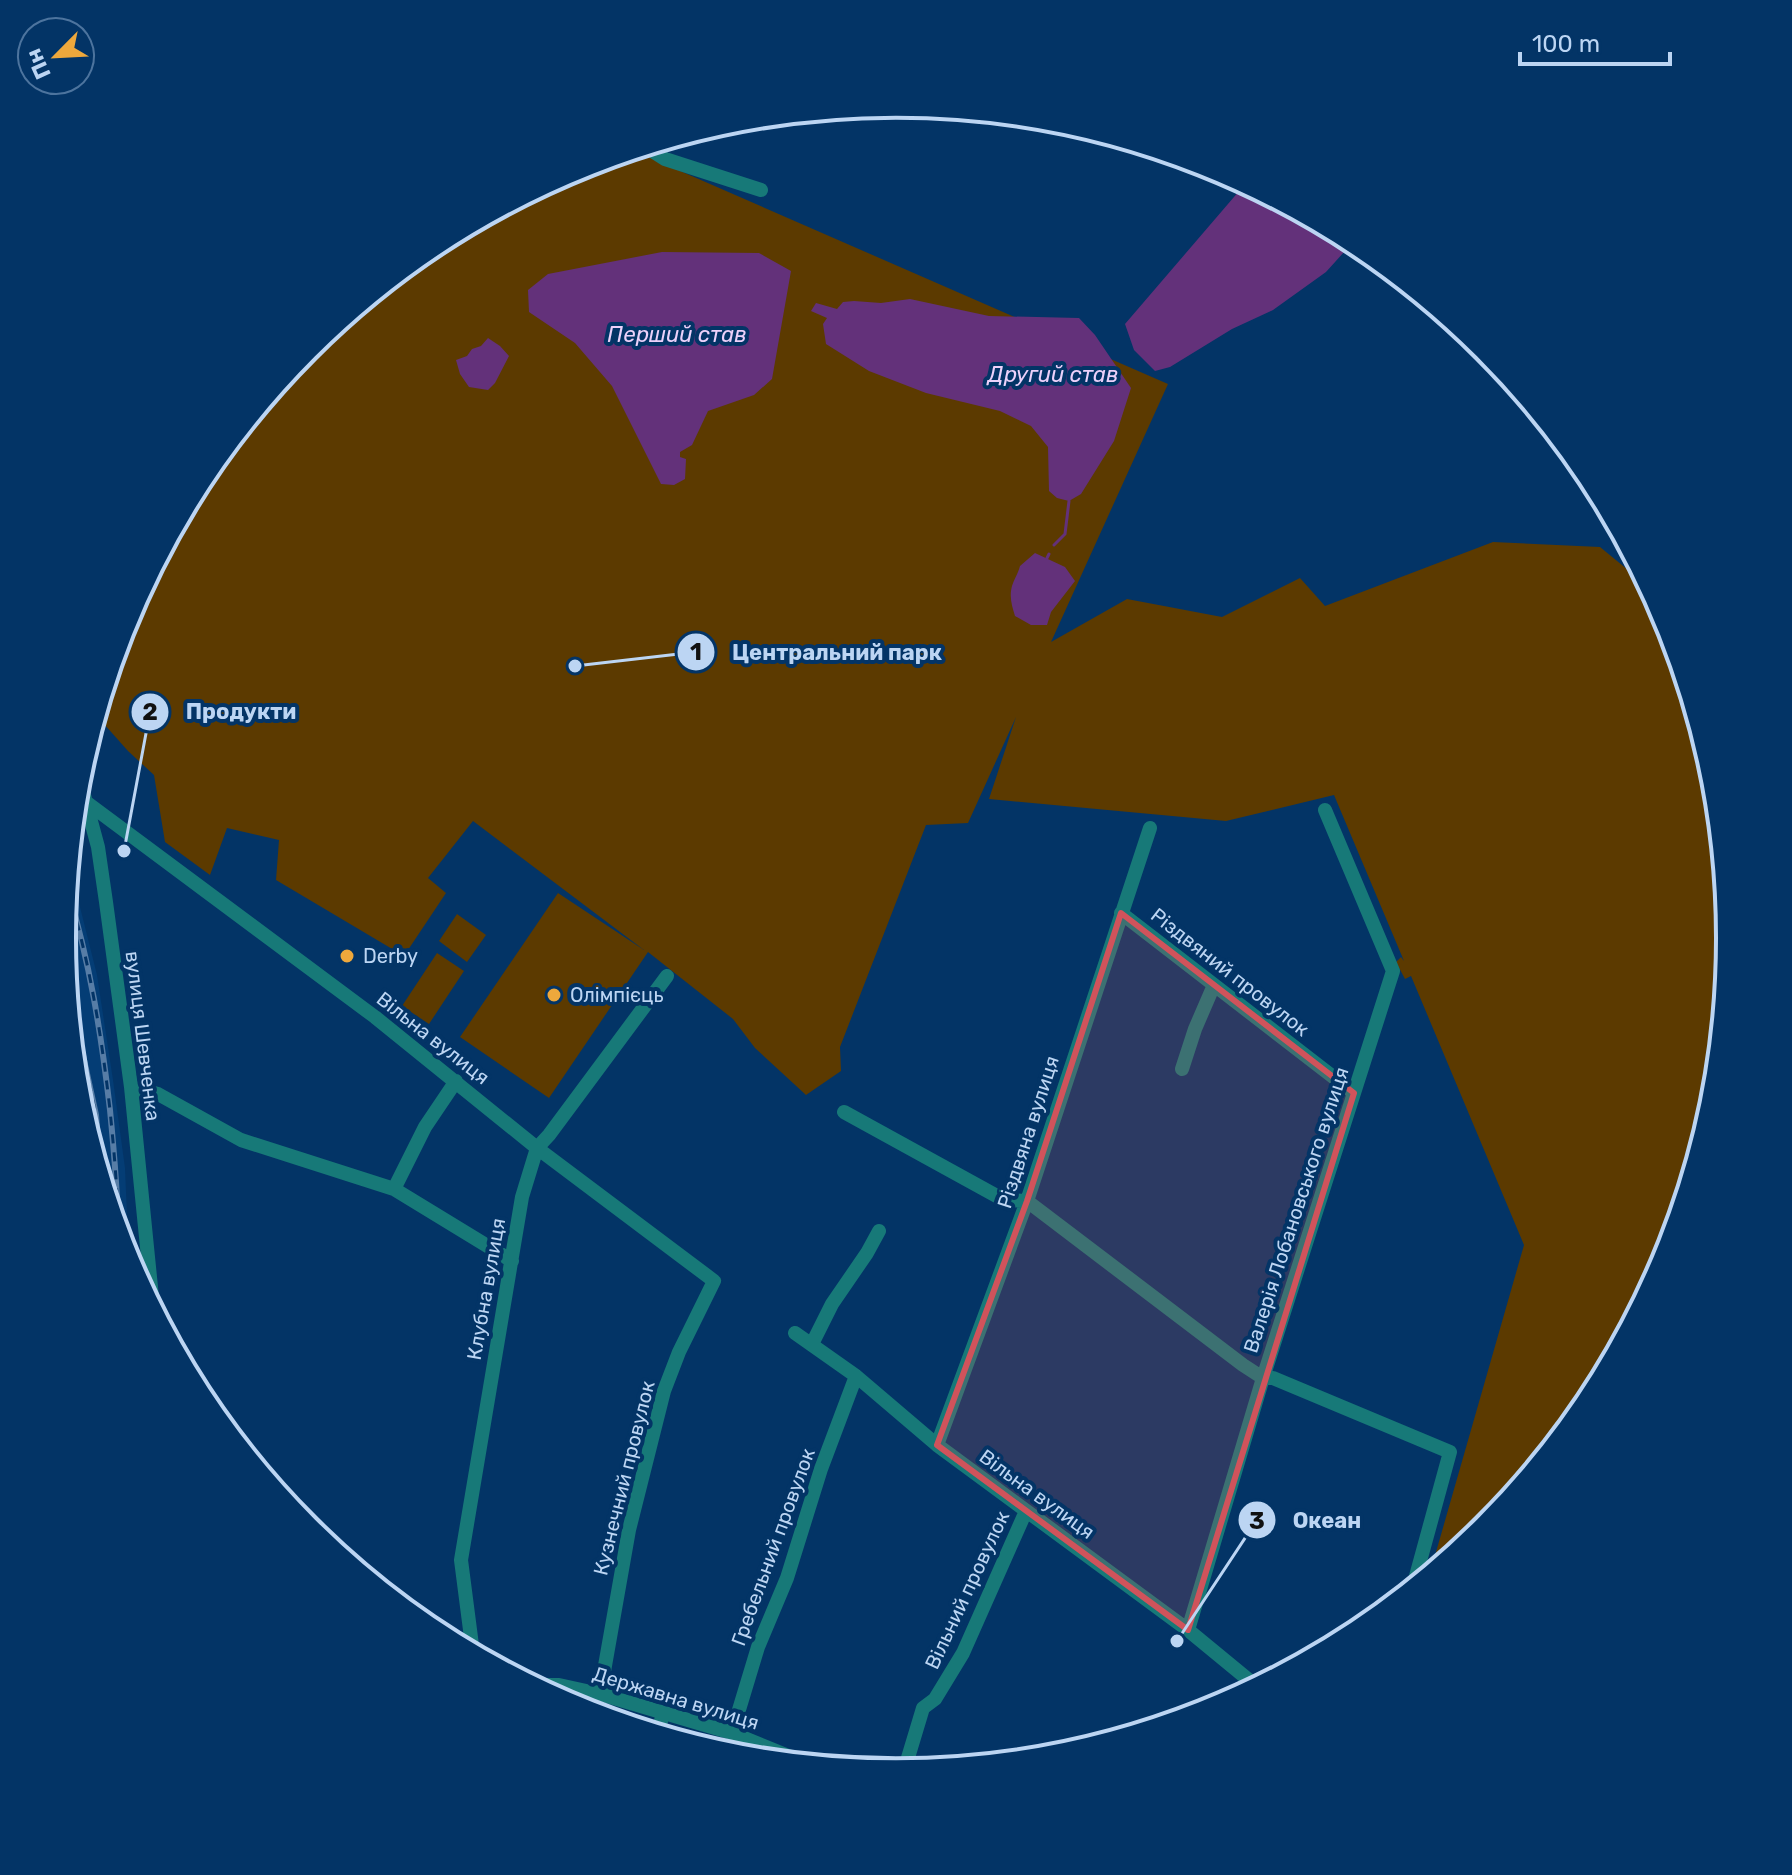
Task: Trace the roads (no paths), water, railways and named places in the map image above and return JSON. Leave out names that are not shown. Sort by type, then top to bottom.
[{"type":"street","points":[[656,154],[761,190]]},
{"type":"street","name":"Вільна вулиця","points":[[88,803],[375,1017],[537,1148],[714,1281]]},
{"type":"street","name":"вулиця Шевченка","points":[[87,806],[98,847],[131,1087],[150,1276]]},
{"type":"street","name":"Валерія Лобановського вулиця","points":[[1188,1630],[1263,1378],[1393,971],[1325,810]]},
{"type":"street","name":"Різдвяна вулиця","points":[[937,1445],[1027,1201],[1150,828]]},
{"type":"street","name":"Різдвяний провулок","points":[[1121,913],[1354,1093]]},
{"type":"street","name":"Клубна вулиця","points":[[471,1639],[461,1560],[522,1197],[537,1148],[667,976]]},
{"type":"street","points":[[1182,1069],[1214,985]]},
{"type":"street","points":[[394,1189],[425,1127],[456,1081]]},
{"type":"street","points":[[131,1087],[158,1094],[241,1140],[394,1189],[512,1261]]},
{"type":"street","points":[[844,1112],[1004,1200],[1027,1201],[1263,1378],[1273,1378],[1450,1452],[1418,1570]]},
{"type":"street","points":[[812,1344],[832,1304],[879,1231]]},
{"type":"street","name":"Кузнечний провулок","points":[[600,1694],[629,1530],[664,1391],[679,1352],[714,1281]]},
{"type":"street","name":"Вільна вулиця","points":[[795,1333],[856,1376],[937,1445],[1188,1630],[1247,1678]]},
{"type":"street","name":"Гребельний провулок","points":[[732,1733],[758,1647],[787,1578],[821,1469],[856,1376]]},
{"type":"street","name":"Вільний провулок","points":[[908,1758],[923,1708],[935,1699],[963,1653],[1026,1511]]},
{"type":"street","name":"Державна вулиця","points":[[560,1685],[732,1733],[765,1746]]},
{"type":"street","points":[[661,1723],[663,1713]]},
{"type":"water","points":[[1238,193],[1306,227],[1345,251],[1326,272],[1273,310],[1232,329],[1170,367],[1155,371],[1134,350],[1125,324]]},
{"type":"water","name":"Перший став","points":[[662,252],[759,253],[791,271],[772,379],[754,395],[708,411],[692,445],[680,452],[680,457],[686,459],[685,479],[674,485],[661,484],[612,386],[575,343],[529,312],[528,290],[548,274]]},
{"type":"water","name":"Другий став","points":[[910,299],[989,316],[1079,318],[1095,335],[1131,388],[1114,441],[1081,494],[1069,501],[1057,498],[1049,491],[1048,447],[1031,426],[1000,411],[926,393],[869,371],[826,344],[823,324],[827,318],[811,311],[816,303],[837,309],[843,302],[881,303]]},
{"type":"water","points":[[488,338],[509,356],[488,390],[469,387],[460,374],[456,360],[467,356]]},
{"type":"water","points":[[1035,553],[1065,567],[1075,581],[1051,612],[1047,625],[1031,625],[1015,616],[1011,601],[1012,586],[1020,566]]},
{"type":"waterway","points":[[1054,545],[1065,534],[1069,501]]},
{"type":"waterway","points":[[1047,558],[1049,554]]},
{"type":"railway","points":[[77,922],[103,1053],[116,1189]]},
{"type":"railway","points":[[92,1095],[94,1107]]},
{"type":"place","name":"Центральний парк","points":[[575,666]]},
{"type":"place","name":"Продукти","points":[[124,851]]},
{"type":"place","name":"Derby","points":[[347,956]]},
{"type":"place","name":"Олімпієць","points":[[554,995]]},
{"type":"place","name":"Океан","points":[[1177,1641]]}]
